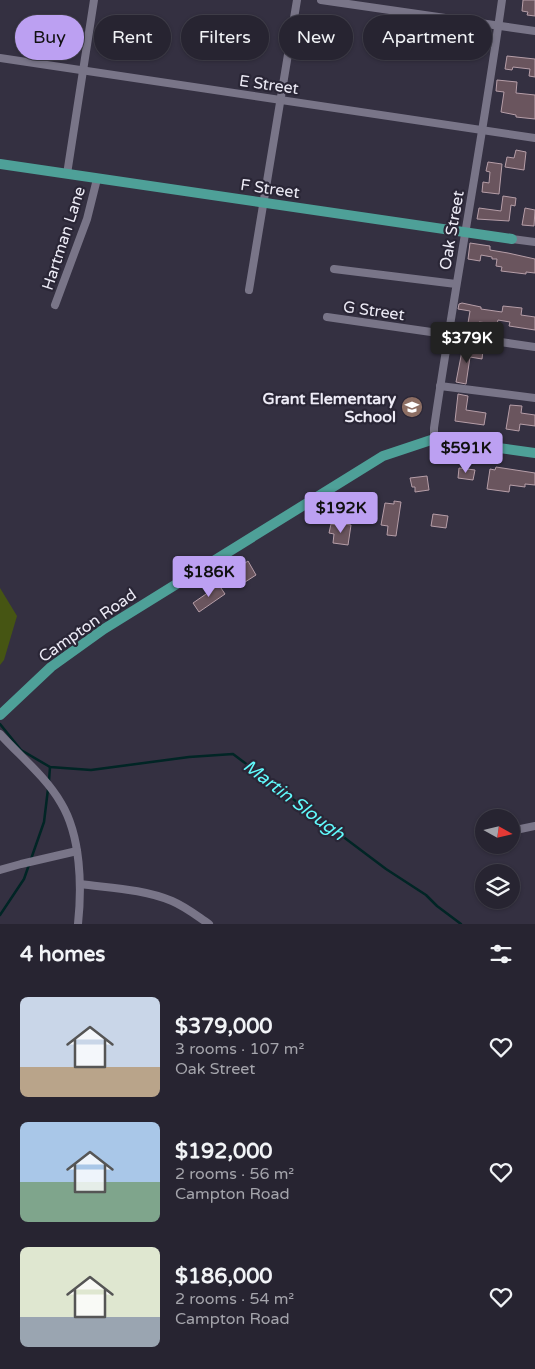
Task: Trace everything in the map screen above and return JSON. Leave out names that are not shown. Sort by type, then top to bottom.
[{"type":"main road","name":"F Street","points":[[0,164],[512,239]]},
{"type":"main road","points":[[434,439],[535,453]]},
{"type":"main road","name":"Campton Road","points":[[0,715],[51,667],[104,629],[375,460],[396,450],[434,439]]},
{"type":"street","points":[[67,174],[94,0]]},
{"type":"street","points":[[249,290],[297,0]]},
{"type":"street","points":[[321,0],[535,31]]},
{"type":"street","name":"Oak Street","points":[[434,439],[448,334],[502,0]]},
{"type":"street","name":"E Street","points":[[0,58],[535,138]]},
{"type":"street","name":"Hartman Lane","points":[[55,305],[62,291],[87,219],[97,179]]},
{"type":"street","name":"F Street","points":[[512,239],[535,242]]},
{"type":"street","points":[[334,269],[456,284]]},
{"type":"street","name":"G Street","points":[[327,316],[535,347]]},
{"type":"street","points":[[440,386],[535,398]]},
{"type":"street","points":[[0,734],[42,778],[61,802],[68,816],[77,851],[80,884],[78,924]]},
{"type":"street","points":[[520,829],[535,826]]},
{"type":"street","points":[[0,870],[77,851]]},
{"type":"street","points":[[80,884],[145,893],[171,900],[209,924]]},
{"type":"green space","points":[[0,588],[17,616],[4,660],[0,665]]},
{"type":"building","points":[[523,0],[535,0],[535,16],[527,15],[528,12],[522,11]]},
{"type":"building","points":[[507,56],[535,59],[535,77],[529,76],[530,69],[513,67],[512,70],[505,69]]},
{"type":"building","points":[[497,80],[517,82],[516,93],[535,95],[535,119],[516,117],[516,115],[501,112],[504,92],[496,91]]},
{"type":"building","points":[[516,150],[526,152],[524,170],[505,167],[507,157],[514,158]]},
{"type":"building","points":[[488,162],[502,164],[499,194],[482,192],[483,182],[489,183],[490,172],[486,171]]},
{"type":"building","points":[[503,196],[516,198],[515,206],[511,205],[509,221],[477,219],[479,208],[501,211]]},
{"type":"building","points":[[525,208],[535,210],[534,226],[522,225]]},
{"type":"building","points":[[470,243],[490,246],[490,250],[535,259],[535,273],[526,272],[526,274],[501,271],[502,267],[496,266],[497,259],[492,259],[492,257],[481,255],[480,261],[468,259]]},
{"type":"building","points":[[459,304],[481,307],[481,309],[502,312],[503,306],[522,308],[521,315],[535,317],[535,330],[509,326],[510,322],[498,320],[497,324],[468,323],[470,311],[458,309]]},
{"type":"building","points":[[471,348],[483,350],[482,359],[470,357],[466,384],[456,382],[462,351],[470,352]]},
{"type":"building","points":[[458,394],[468,396],[466,410],[486,413],[484,425],[455,421]]},
{"type":"building","points":[[510,405],[522,406],[521,413],[535,415],[535,426],[520,424],[519,431],[506,429]]},
{"type":"building","points":[[496,467],[535,473],[535,485],[525,484],[525,487],[510,485],[509,492],[487,489],[490,469],[495,470]]},
{"type":"building","points":[[459,468],[475,470],[473,480],[458,478]]},
{"type":"building","points":[[427,476],[429,490],[415,492],[415,487],[412,487],[410,478]]},
{"type":"building","points":[[394,501],[401,502],[396,536],[387,535],[388,526],[381,525],[385,503],[394,504]]},
{"type":"building","points":[[433,514],[448,516],[446,528],[431,526]]},
{"type":"building","points":[[331,524],[351,525],[348,545],[333,543],[334,534],[329,533]]},
{"type":"building","points":[[248,561],[256,575],[242,584],[233,571]]},
{"type":"building","points":[[219,585],[225,594],[199,612],[193,603]]},
{"type":"waterway","name":"Martin Slough","points":[[0,724],[21,750],[50,767],[91,770],[189,757],[233,754],[386,869],[426,895],[461,924]]},
{"type":"waterway","points":[[49,781],[50,767]]},
{"type":"waterway","points":[[0,915],[24,879],[44,822],[48,789]]},
{"type":"place","name":"Grant Elementary School","points":[[412,407]]}]
